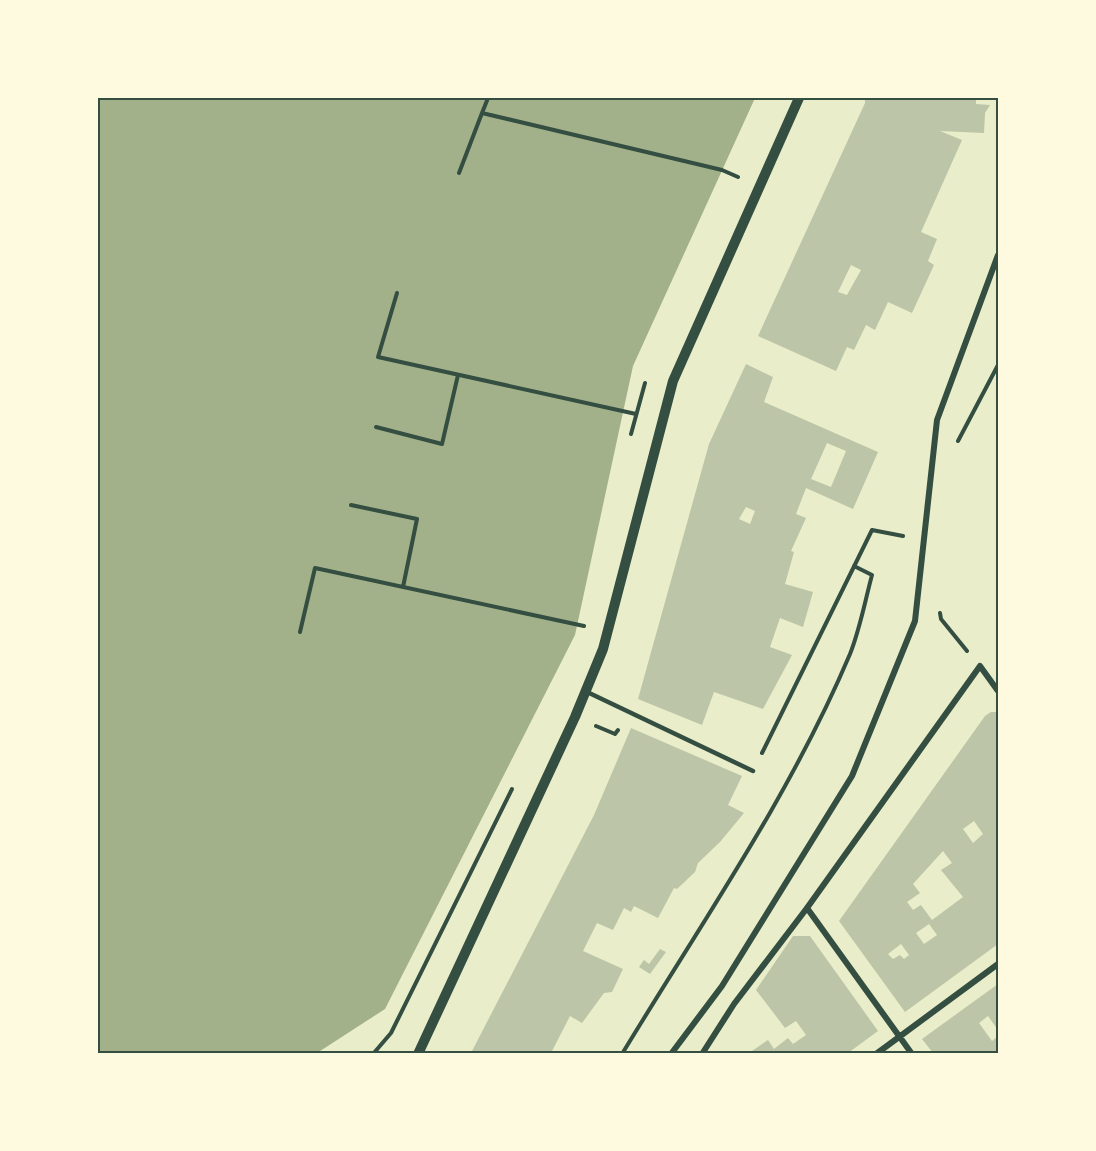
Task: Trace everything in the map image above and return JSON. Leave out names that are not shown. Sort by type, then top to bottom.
[{"type":"street","points":[[418,1053],[603,649],[673,381],[800,98]]},
{"type":"street","points":[[671,1053],[722,986],[852,776],[915,621],[938,420],[999,255]]},
{"type":"street","points":[[702,1053],[734,1004],[807,908],[980,666],[999,690]]},
{"type":"street","points":[[807,908],[912,1053]]},
{"type":"street","points":[[876,1053],[999,964]]},
{"type":"lane","points":[[585,691],[753,771]]},
{"type":"path","points":[[459,173],[488,98]]},
{"type":"path","points":[[482,113],[722,170],[738,177]]},
{"type":"path","points":[[734,188],[743,166]]},
{"type":"path","points":[[397,293],[378,357],[636,414]]},
{"type":"path","points":[[956,444],[999,365]]},
{"type":"path","points":[[376,428],[442,444],[458,375]]},
{"type":"path","points":[[631,437],[647,380]]},
{"type":"path","points":[[351,505],[417,519],[403,587]]},
{"type":"path","points":[[753,771],[872,530],[924,541]]},
{"type":"path","points":[[622,1053],[737,871],[788,782],[850,652],[872,575],[855,566]]},
{"type":"path","points":[[300,632],[315,568],[585,626]]},
{"type":"path","points":[[939,611],[941,619],[980,666]]},
{"type":"path","points":[[581,637],[588,615]]},
{"type":"path","points":[[373,1053],[391,1033],[515,783]]},
{"type":"shaded area","points":[[98,98],[755,98],[633,366],[575,635],[385,1009],[317,1053],[98,1054]]},
{"type":"building","points":[[865,98],[976,98],[976,104],[990,105],[985,113],[984,133],[940,131],[962,140],[921,232],[937,239],[928,261],[934,265],[912,313],[888,302],[875,330],[866,325],[854,350],[847,347],[836,371],[758,336],[865,103]],"holes":[[[851,265],[861,270],[847,295],[838,292]]]},
{"type":"building","points":[[746,364],[773,377],[764,402],[878,452],[853,509],[806,488],[796,514],[806,518],[791,551],[794,552],[785,584],[813,592],[803,627],[780,618],[770,647],[792,655],[763,709],[714,692],[702,725],[638,699],[709,444]],"holes":[[[827,443],[846,451],[831,487],[811,479]],[[746,507],[755,511],[750,524],[739,519]]]},
{"type":"building","points":[[991,712],[998,712],[998,944],[905,1012],[839,921],[985,716]],"holes":[[[974,821],[983,834],[973,843],[963,829]],[[943,851],[952,863],[941,870],[963,897],[932,920],[921,905],[913,910],[907,902],[920,893],[913,884]],[[929,924],[937,935],[924,944],[916,933]],[[901,944],[909,955],[904,959],[900,955],[893,959],[888,954]]]},
{"type":"building","points":[[631,728],[742,776],[728,805],[744,813],[720,842],[698,863],[695,872],[677,889],[674,888],[658,918],[634,906],[631,912],[624,908],[613,930],[597,923],[583,951],[623,969],[612,992],[604,993],[582,1023],[570,1016],[551,1053],[471,1053],[594,815]]},
{"type":"building","points":[[793,936],[810,936],[878,1031],[848,1053],[749,1053],[768,1040],[774,1049],[788,1038],[793,1044],[806,1035],[796,1021],[785,1028],[756,990]]},
{"type":"building","points":[[660,949],[666,952],[650,974],[639,967],[644,960],[649,964]]},
{"type":"building","points":[[998,984],[998,1030],[988,1016],[979,1023],[992,1041],[998,1036],[998,1053],[933,1053],[922,1039]]}]
